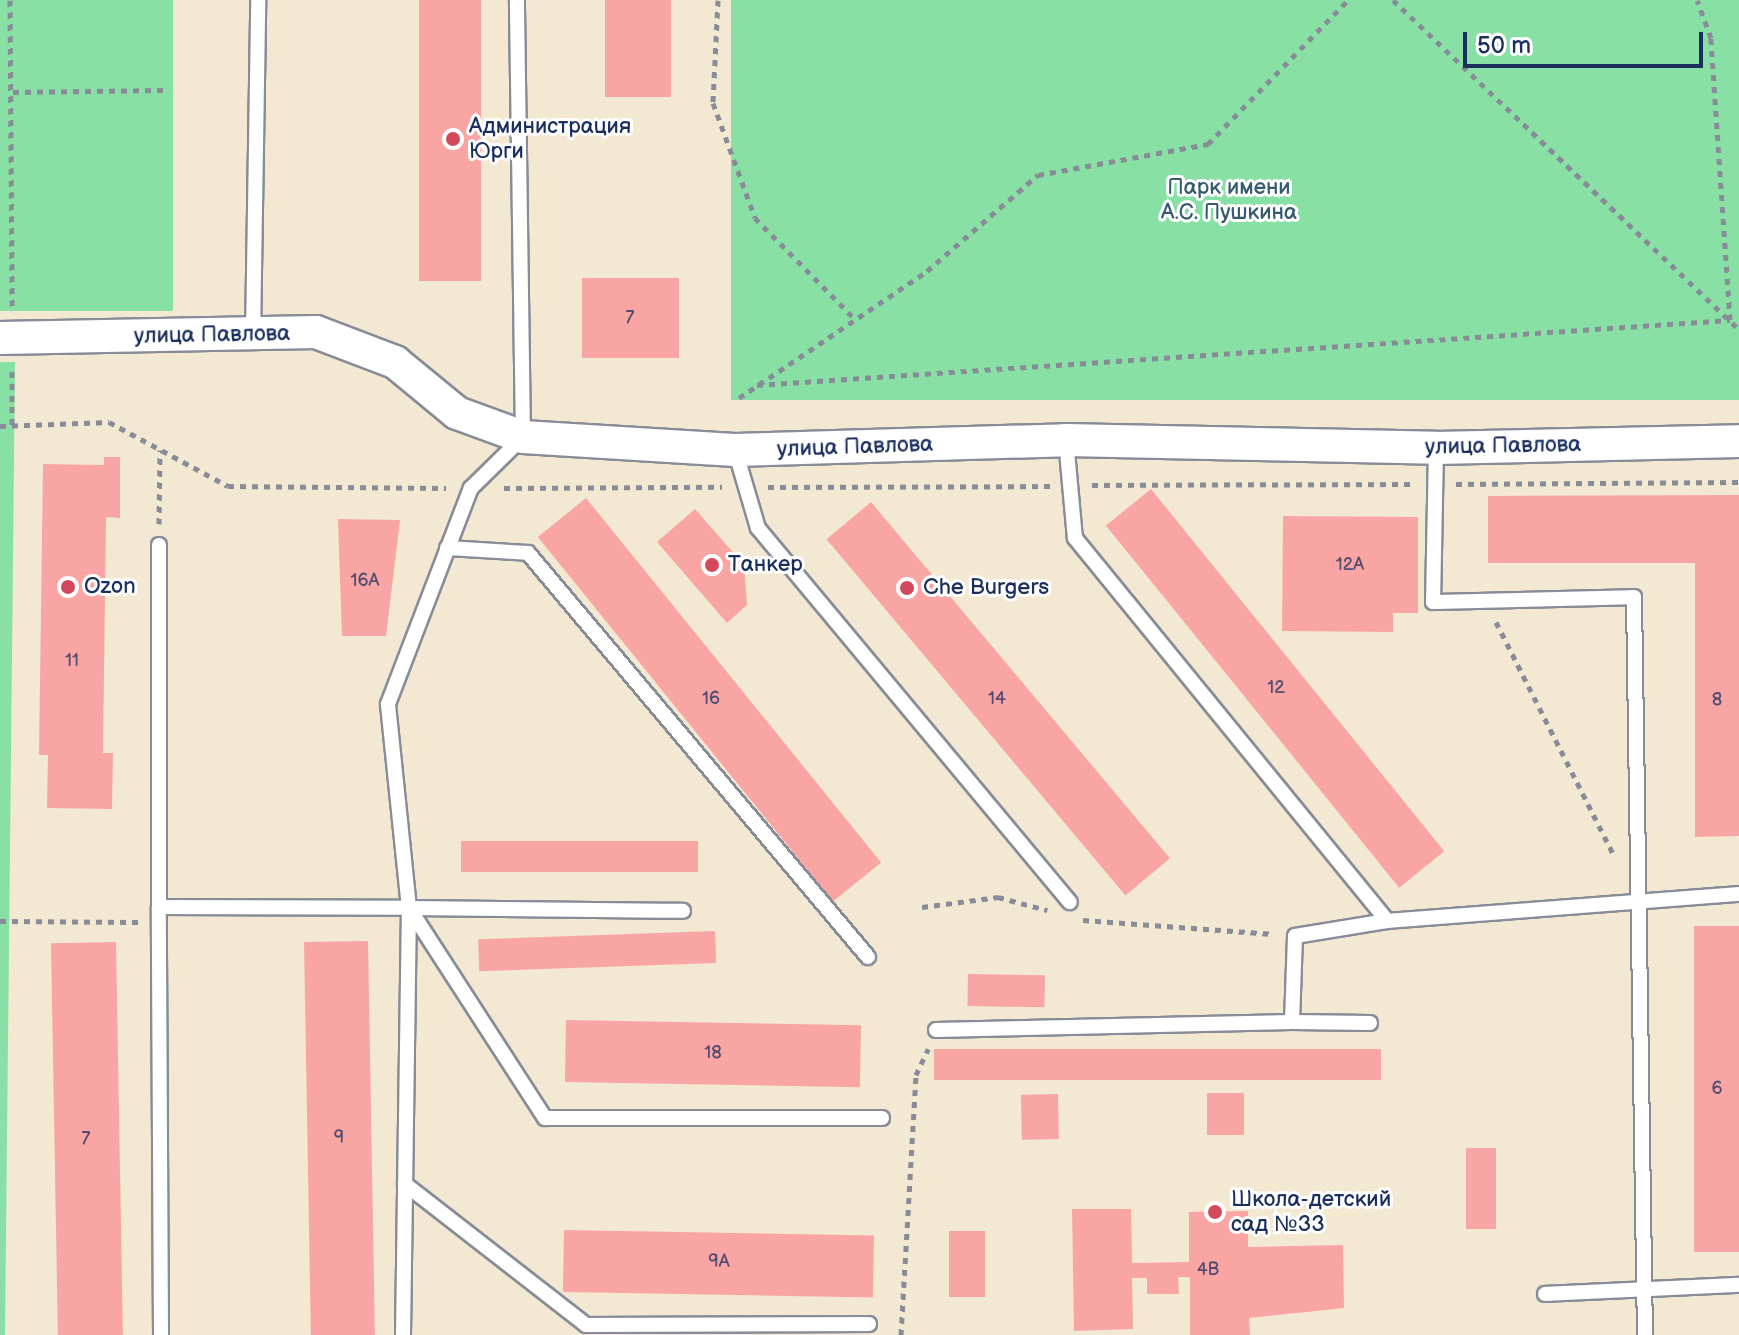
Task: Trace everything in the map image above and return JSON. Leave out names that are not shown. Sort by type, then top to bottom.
[{"type":"street","name":"улица Павлова","points":[[6,338],[253,336],[316,332],[395,362],[457,413],[523,437],[735,450],[1066,440],[1436,448],[1739,441]]},
{"type":"lane","points":[[253,336],[258,0]]},
{"type":"lane","points":[[403,1335],[409,908],[388,704],[471,488],[523,437],[517,0]]},
{"type":"lane","points":[[1066,440],[1075,538],[1387,921]]},
{"type":"lane","points":[[1436,448],[1433,602],[1634,597],[1645,1335]]},
{"type":"lane","points":[[735,450],[758,528],[1070,909]]},
{"type":"lane","points":[[159,545],[161,1335]]},
{"type":"lane","points":[[447,548],[528,553],[868,957]]},
{"type":"lane","points":[[1292,1022],[1295,936],[1387,921],[1739,894]]},
{"type":"lane","points":[[409,908],[545,1118],[882,1118]]},
{"type":"lane","points":[[159,915],[409,908],[683,911]]},
{"type":"lane","points":[[936,1030],[1370,1023]]},
{"type":"lane","points":[[405,1184],[586,1325],[869,1324]]},
{"type":"lane","points":[[1545,1294],[1739,1285]]},
{"type":"path","points":[[10,0],[13,92],[6,338],[12,425]]},
{"type":"path","points":[[718,0],[713,103],[755,218],[855,319]]},
{"type":"path","points":[[739,398],[927,271],[1038,175],[1208,144],[1348,0]]},
{"type":"path","points":[[1393,0],[1739,330]]},
{"type":"path","points":[[1697,0],[1711,38],[1730,320]]},
{"type":"path","points":[[13,92],[164,90]]},
{"type":"path","points":[[757,385],[1730,320]]},
{"type":"path","points":[[159,545],[160,449]]},
{"type":"path","points":[[1485,601],[1638,903]]},
{"type":"path","points":[[922,907],[998,897],[1055,913]]},
{"type":"path","points":[[1070,909],[1295,936]]},
{"type":"path","points":[[0,921],[159,915]]},
{"type":"path","points":[[901,1335],[916,1075],[936,1030]]},
{"type":"green space","points":[[0,0],[173,0],[173,311],[0,311]]},
{"type":"green space","name":"Парк имени А.С. Пушкина","points":[[731,0],[1739,0],[1739,400],[731,400]]},
{"type":"green space","points":[[0,362],[15,362],[5,1335],[0,1335]]},
{"type":"building","name":"Администрация Юрги","points":[[419,0],[481,0],[481,281],[419,281]]},
{"type":"building","points":[[605,0],[671,0],[671,97],[605,97]]},
{"type":"building","points":[[582,278],[679,278],[679,358],[582,358]]},
{"type":"building","points":[[104,457],[120,457],[120,518],[106,517],[103,753],[113,753],[112,809],[47,808],[48,755],[39,755],[43,464],[104,465]]},
{"type":"building","points":[[1151,489],[1444,851],[1399,888],[1106,526]]},
{"type":"building","points":[[1739,495],[1739,836],[1695,837],[1695,563],[1488,563],[1488,496]]},
{"type":"building","points":[[586,498],[881,862],[833,901],[538,537]]},
{"type":"building","points":[[871,502],[1170,858],[1125,895],[827,539]]},
{"type":"building","points":[[695,509],[744,565],[747,605],[727,623],[657,542]]},
{"type":"building","points":[[1283,516],[1418,517],[1418,613],[1393,613],[1393,632],[1282,631]]},
{"type":"building","points":[[338,519],[400,520],[386,636],[342,636]]},
{"type":"building","points":[[461,841],[698,841],[698,872],[461,872]]},
{"type":"building","points":[[1694,926],[1739,926],[1739,1252],[1694,1252]]},
{"type":"building","points":[[715,931],[716,963],[479,971],[478,939]]},
{"type":"building","points":[[368,941],[375,1335],[311,1335],[304,942]]},
{"type":"building","points":[[116,942],[123,1335],[58,1335],[51,943]]},
{"type":"building","points":[[968,974],[1045,975],[1044,1007],[967,1006]]},
{"type":"building","points":[[566,1020],[861,1025],[860,1087],[565,1082]]},
{"type":"building","points":[[934,1049],[1381,1049],[1381,1080],[934,1080]]},
{"type":"building","points":[[1207,1093],[1244,1093],[1244,1135],[1207,1135]]},
{"type":"building","points":[[1058,1094],[1059,1139],[1022,1140],[1021,1095]]},
{"type":"building","points":[[1466,1148],[1496,1148],[1496,1229],[1466,1229]]},
{"type":"building","points":[[1072,1209],[1131,1209],[1132,1263],[1189,1262],[1189,1212],[1248,1211],[1248,1247],[1343,1245],[1344,1308],[1249,1318],[1250,1335],[1190,1335],[1190,1277],[1178,1277],[1179,1294],[1147,1294],[1147,1278],[1132,1278],[1133,1329],[1074,1331]]},
{"type":"building","points":[[564,1230],[874,1235],[873,1297],[563,1292]]},
{"type":"building","points":[[949,1231],[985,1231],[985,1297],[949,1297]]},
{"type":"place","name":"Администрация Юрги","points":[[453,139]]},
{"type":"place","name":"Танкер","points":[[712,565]]},
{"type":"place","name":"Ozon","points":[[68,587]]},
{"type":"place","name":"Che Burgers","points":[[907,588]]},
{"type":"place","name":"Школа-детский сад №33","points":[[1215,1212]]}]
